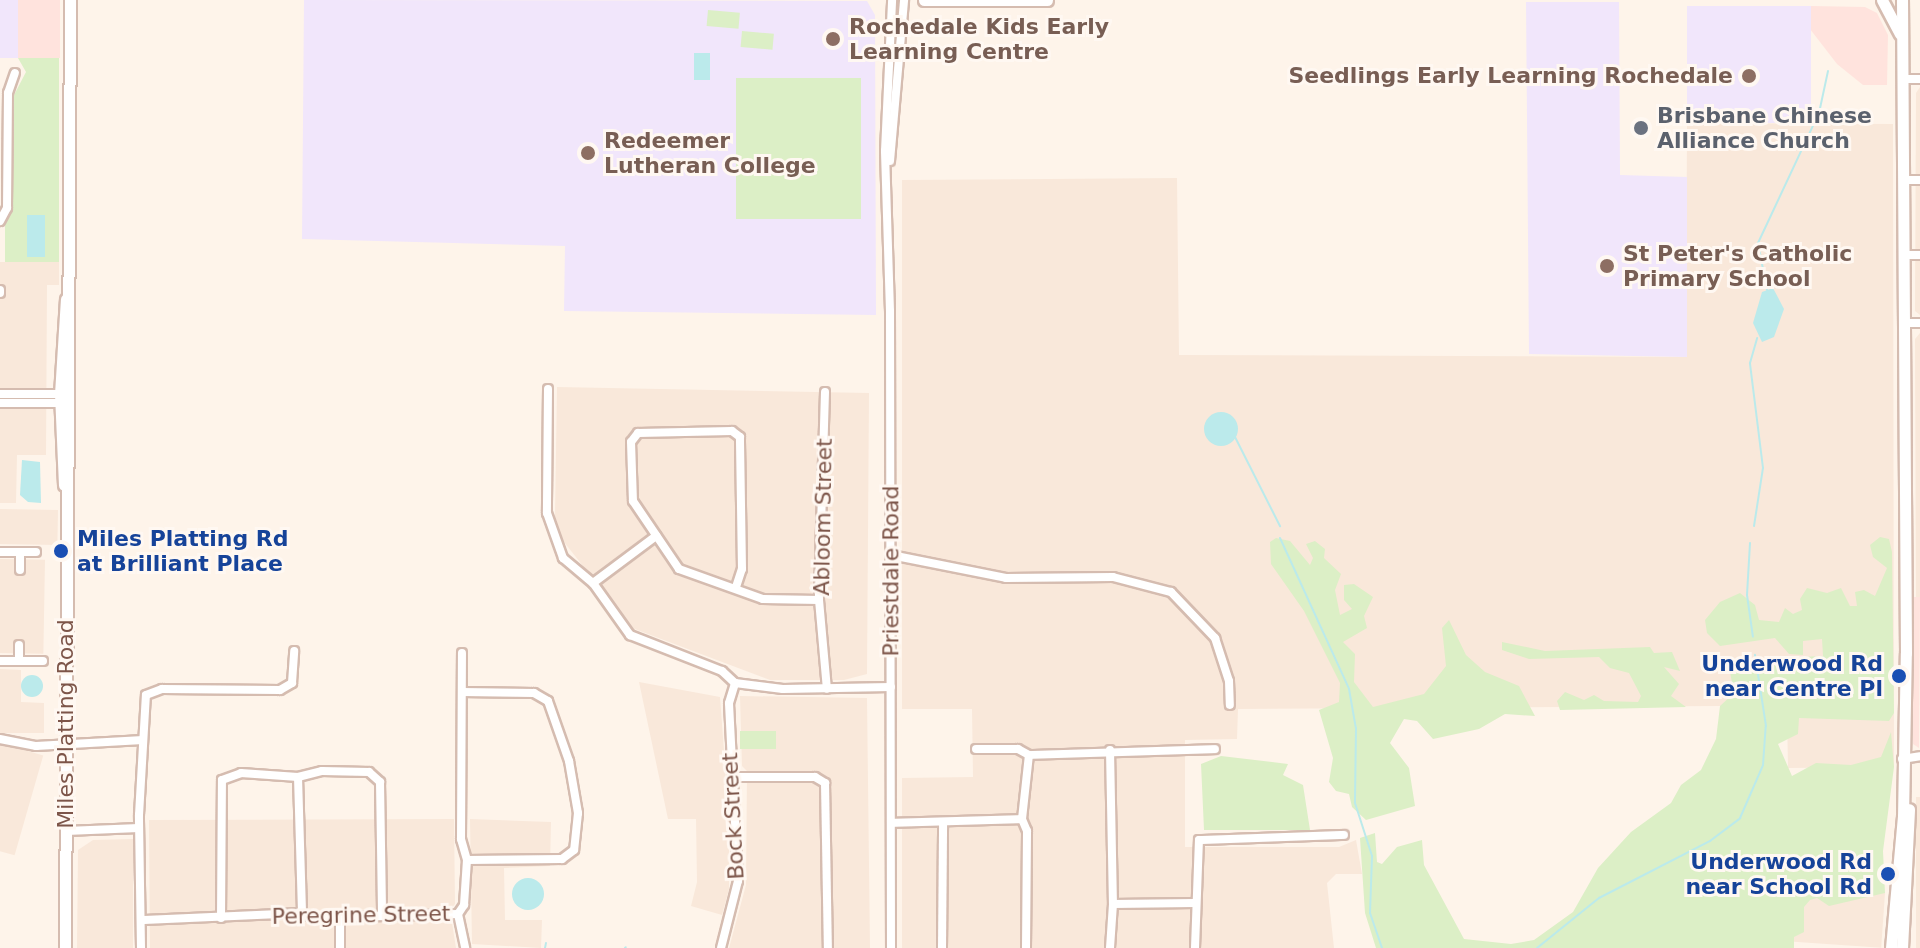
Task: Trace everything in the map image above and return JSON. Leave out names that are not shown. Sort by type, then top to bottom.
[{"type":"main road","name":"Miles Platting Road","points":[[65,948],[67,500],[64,398],[69,287],[70,0]]},
{"type":"main road","points":[[924,0],[1047,0]]},
{"type":"main road","points":[[1882,0],[1902,38]]},
{"type":"main road","points":[[1902,0],[1906,653],[1910,758],[1902,948]]},
{"type":"main road","points":[[1891,948],[1910,758]]},
{"type":"street","name":"Priestdale Road","points":[[891,948],[887,194],[892,0]]},
{"type":"street","name":"Priestdale Road","points":[[887,194],[904,0]]},
{"type":"street","points":[[0,221],[7,208],[8,93],[15,73]]},
{"type":"street","points":[[1902,79],[1920,79]]},
{"type":"street","points":[[1904,180],[1920,180]]},
{"type":"street","points":[[1905,255],[1920,255]]},
{"type":"street","points":[[1904,323],[1920,323]]},
{"type":"street","points":[[548,389],[549,527],[563,558],[593,583],[630,635],[722,671],[735,683],[827,689],[891,687]]},
{"type":"street","name":"Abloom Street","points":[[825,392],[819,600],[827,689]]},
{"type":"street","points":[[0,394],[64,398]]},
{"type":"street","points":[[0,403],[64,398]]},
{"type":"street","points":[[736,587],[742,569],[743,462],[737,432],[642,431],[633,438],[631,495],[679,569],[763,599],[819,600]]},
{"type":"street","points":[[593,583],[656,536]]},
{"type":"street","points":[[0,552],[36,552]]},
{"type":"street","points":[[20,552],[20,570]]},
{"type":"street","points":[[891,555],[1006,578],[1113,577],[1171,592],[1215,638],[1230,705]]},
{"type":"street","points":[[19,645],[19,661]]},
{"type":"street","points":[[141,948],[144,920],[139,828],[144,701],[154,690],[280,690],[292,683],[294,651]]},
{"type":"street","name":"Peregrine Street","points":[[144,920],[302,913],[340,917],[458,914],[464,905],[467,860],[461,839],[462,653]]},
{"type":"street","points":[[0,661],[43,661]]},
{"type":"street","name":"Bock Street","points":[[721,948],[738,881],[729,703],[735,683]]},
{"type":"street","points":[[462,692],[534,693],[548,701],[576,793],[576,840],[568,856],[467,860]]},
{"type":"street","points":[[0,739],[66,746],[143,740]]},
{"type":"street","points":[[976,749],[1018,749],[1029,755],[1215,749]]},
{"type":"street","points":[[1110,750],[1113,904],[1110,948]]},
{"type":"street","points":[[1026,948],[1027,831],[1022,819],[1029,755]]},
{"type":"street","points":[[221,918],[222,780],[241,773],[298,777],[322,771],[376,775],[382,916]]},
{"type":"street","points":[[298,777],[302,913]]},
{"type":"street","points":[[732,777],[815,777],[825,783],[828,948]]},
{"type":"street","points":[[891,823],[1022,819]]},
{"type":"street","points":[[942,948],[943,823]]},
{"type":"street","points":[[66,831],[139,828]]},
{"type":"street","points":[[1195,948],[1195,847],[1200,839],[1344,835]]},
{"type":"street","points":[[1113,904],[1195,903]]},
{"type":"street","points":[[458,914],[465,948]]},
{"type":"street","points":[[340,917],[340,948]]},
{"type":"shaded area","points":[[0,0],[18,0],[18,58],[0,58]]},
{"type":"shaded area","points":[[18,0],[60,0],[60,58],[18,58]]},
{"type":"shaded area","name":"Redeemer Lutheran College","points":[[304,0],[867,1],[875,15],[876,315],[564,311],[565,246],[302,239]]},
{"type":"shaded area","name":"St Peter's Catholic Primary School","points":[[1526,2],[1619,2],[1620,175],[1687,177],[1687,357],[1529,354]]},
{"type":"shaded area","name":"Seedlings Early Learning Rochedale","points":[[1687,6],[1811,6],[1811,123],[1687,123]]},
{"type":"shaded area","points":[[1811,6],[1865,7],[1877,13],[1888,35],[1887,85],[1863,85],[1837,64],[1810,29]]},
{"type":"shaded area","points":[[1920,87],[1920,315],[1915,311],[1916,93]]},
{"type":"shaded area","points":[[1687,123],[1893,124],[1894,767],[1788,768],[1787,713],[1720,706],[1238,709],[1237,739],[1185,740],[1185,847],[1339,847],[1356,840],[1362,874],[1336,874],[1327,883],[1334,948],[902,948],[902,778],[973,777],[972,709],[902,709],[902,180],[1177,178],[1179,355],[1686,357]]},
{"type":"shaded area","points":[[0,262],[59,262],[59,285],[47,285],[46,455],[17,455],[16,503],[0,503]]},
{"type":"shaded area","points":[[1920,333],[1920,597],[1916,597],[1915,339]]},
{"type":"shaded area","points":[[557,387],[869,393],[867,674],[844,680],[770,680],[632,628],[560,537],[555,518]]},
{"type":"shaded area","points":[[0,509],[58,510],[57,545],[0,544]]},
{"type":"shaded area","points":[[0,559],[45,560],[43,654],[0,653]]},
{"type":"shaded area","points":[[1913,597],[1920,597],[1919,748],[1913,744]]},
{"type":"shaded area","points":[[0,669],[21,670],[21,702],[44,703],[44,733],[0,733]]},
{"type":"shaded area","points":[[639,682],[720,697],[729,818],[729,889],[722,915],[691,906],[697,882],[696,819],[668,819]]},
{"type":"shaded area","points":[[740,696],[867,698],[870,948],[729,948],[746,885],[747,771],[742,766]]},
{"type":"shaded area","points":[[0,743],[43,755],[15,855],[0,851]]},
{"type":"shaded area","points":[[1916,797],[1920,797],[1920,948],[1916,948]]},
{"type":"shaded area","points":[[454,819],[455,904],[450,910],[456,948],[150,948],[149,820]]},
{"type":"shaded area","points":[[470,819],[551,822],[550,866],[504,868],[505,920],[542,920],[541,948],[472,944]]},
{"type":"shaded area","points":[[133,839],[133,948],[77,948],[78,850],[93,840]]},
{"type":"shaded area","points":[[1794,887],[1885,893],[1881,948],[1790,942]]},
{"type":"green space","points":[[708,10],[740,13],[738,29],[707,26]]},
{"type":"green space","points":[[742,31],[774,34],[772,50],[741,47]]},
{"type":"green space","points":[[18,58],[59,58],[59,262],[5,262],[5,224],[11,213],[14,95],[26,72]]},
{"type":"green space","points":[[736,78],[861,78],[861,219],[736,219]]},
{"type":"green space","points":[[1880,537],[1889,539],[1892,552],[1894,713],[1889,721],[1799,718],[1798,734],[1778,744],[1792,776],[1816,763],[1851,765],[1881,757],[1891,732],[1894,767],[1883,851],[1885,893],[1829,906],[1817,898],[1810,900],[1804,907],[1804,932],[1794,937],[1794,948],[1376,948],[1365,913],[1360,838],[1375,833],[1377,862],[1382,864],[1397,847],[1422,840],[1424,865],[1464,939],[1511,944],[1534,940],[1573,912],[1598,868],[1631,832],[1671,803],[1681,785],[1701,770],[1716,739],[1720,706],[1734,693],[1730,672],[1735,660],[1823,656],[1822,639],[1803,641],[1803,655],[1789,654],[1775,638],[1720,646],[1707,633],[1705,620],[1720,602],[1740,593],[1755,605],[1759,620],[1779,622],[1785,608],[1793,614],[1802,610],[1800,599],[1807,588],[1827,593],[1841,588],[1850,606],[1857,606],[1855,592],[1864,590],[1875,596],[1887,568],[1873,557],[1870,545]]},
{"type":"green space","points":[[1276,538],[1290,541],[1310,565],[1313,558],[1306,544],[1315,541],[1325,549],[1324,558],[1341,574],[1335,590],[1340,615],[1352,609],[1344,600],[1344,585],[1354,584],[1373,597],[1364,616],[1367,628],[1343,642],[1355,654],[1354,682],[1373,707],[1424,694],[1446,666],[1442,628],[1449,620],[1466,655],[1485,672],[1519,686],[1535,716],[1505,714],[1479,729],[1433,739],[1417,721],[1404,719],[1390,743],[1409,768],[1415,806],[1366,820],[1352,807],[1349,794],[1336,791],[1329,782],[1333,758],[1319,710],[1339,702],[1340,683],[1304,611],[1271,564],[1270,542]]},
{"type":"green space","points":[[1502,642],[1545,651],[1650,647],[1654,653],[1672,652],[1680,671],[1664,667],[1679,684],[1671,696],[1686,707],[1560,710],[1557,701],[1565,692],[1584,700],[1594,695],[1604,701],[1638,702],[1641,696],[1629,673],[1610,668],[1599,657],[1529,659],[1502,650]]},
{"type":"green space","points":[[740,731],[776,731],[776,749],[740,749]]},
{"type":"green space","points":[[1221,756],[1288,764],[1283,775],[1303,785],[1310,830],[1204,830],[1201,764]]},
{"type":"water","points":[[694,53],[710,53],[710,80],[694,80]]},
{"type":"water","points":[[27,215],[45,215],[45,257],[27,257]]},
{"type":"water","points":[[1773,288],[1784,309],[1774,337],[1762,342],[1753,323],[1762,292]]},
{"type":"water","points":[[1221,412],[1233,417],[1238,429],[1233,441],[1221,446],[1209,441],[1204,429],[1209,417]]},
{"type":"water","points":[[22,460],[40,462],[41,503],[28,502],[20,495]]},
{"type":"water","points":[[28,675],[36,675],[43,686],[36,697],[28,697],[21,690],[21,682]]},
{"type":"water","points":[[528,878],[539,883],[544,894],[539,905],[528,910],[517,905],[512,894],[517,883]]},
{"type":"waterway","points":[[1767,290],[1758,243],[1819,113],[1828,71]]},
{"type":"waterway","points":[[1754,526],[1763,468],[1750,363],[1757,338]]},
{"type":"waterway","points":[[1235,437],[1280,526]]},
{"type":"waterway","points":[[1280,538],[1349,689],[1356,728],[1355,803],[1372,856],[1370,913],[1382,948]]},
{"type":"waterway","points":[[1750,543],[1747,595],[1753,637]]},
{"type":"waterway","points":[[1537,948],[1599,898],[1710,841],[1740,818],[1763,765],[1766,726],[1755,655]]},
{"type":"waterway","points":[[545,948],[546,943]]},
{"type":"place","name":"Rochedale Kids Early Learning Centre","points":[[833,39]]},
{"type":"place","name":"Seedlings Early Learning Rochedale","points":[[1749,76]]},
{"type":"place","name":"Brisbane Chinese Alliance Church","points":[[1641,128]]},
{"type":"place","name":"Redeemer Lutheran College","points":[[588,153]]},
{"type":"place","name":"St Peter's Catholic Primary School","points":[[1607,266]]},
{"type":"place","name":"Miles Platting Rd at Brilliant Place","points":[[61,551]]},
{"type":"place","name":"Underwood Rd near Centre Pl","points":[[1899,676]]},
{"type":"place","name":"Underwood Rd near School Rd","points":[[1888,874]]}]
